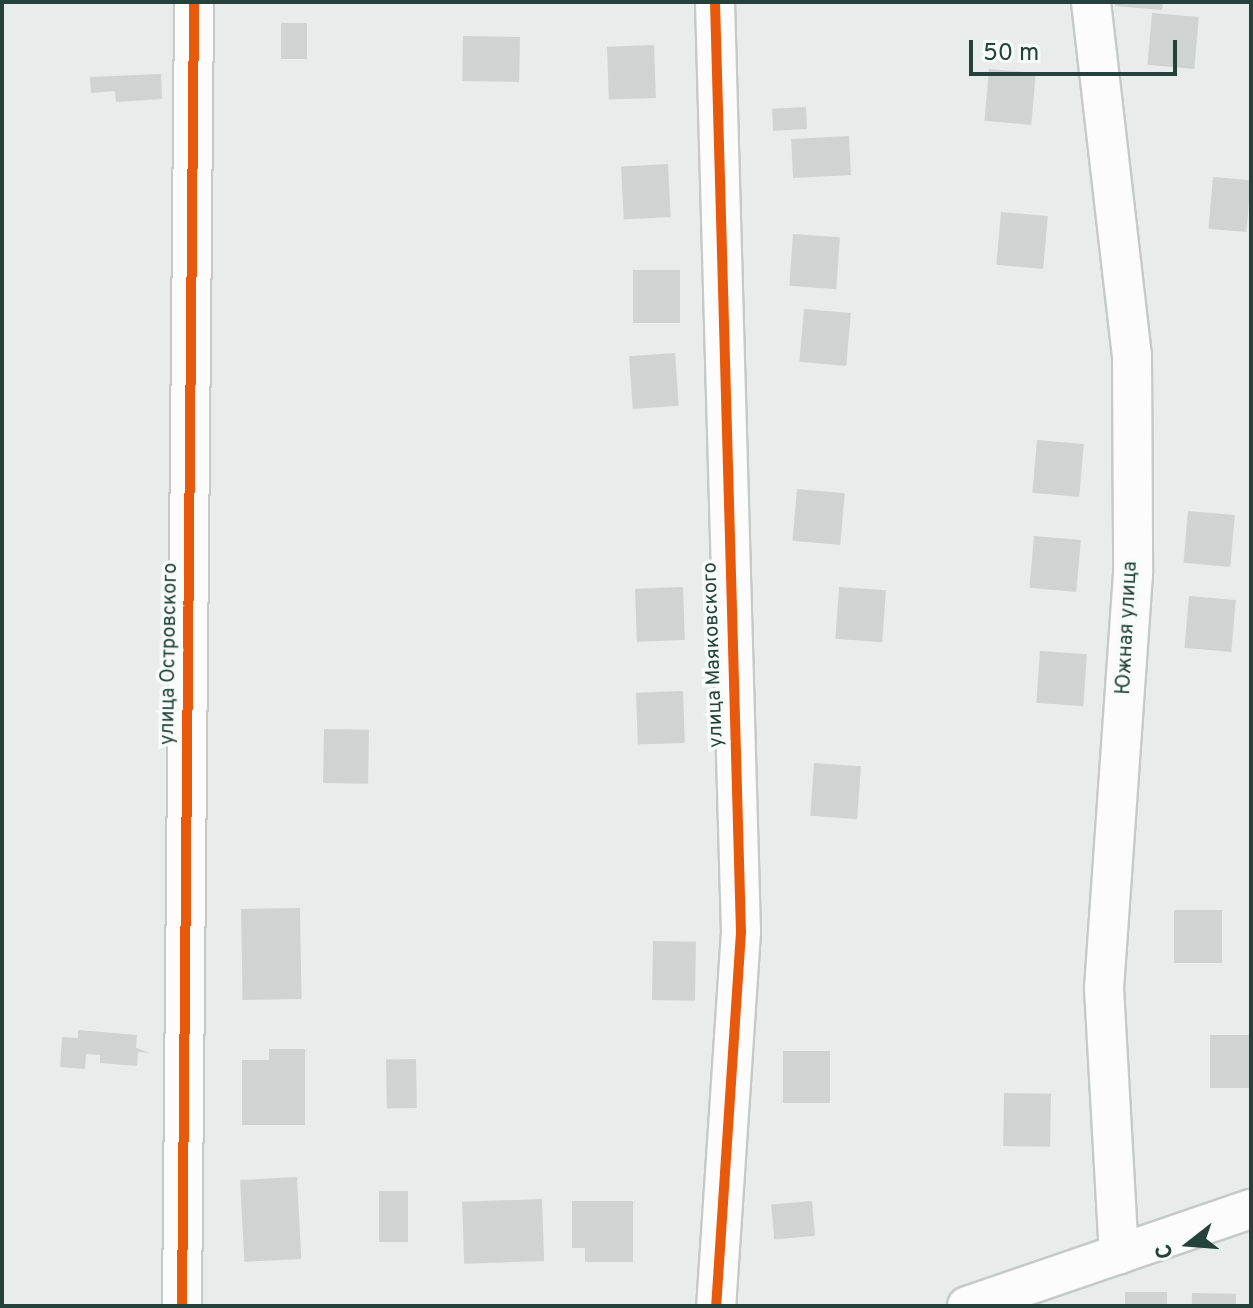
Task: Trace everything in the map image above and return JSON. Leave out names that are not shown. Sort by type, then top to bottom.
[{"type":"street","name":"улица Островского","points":[[182,1306],[194,2]]},
{"type":"street","name":"улица Маяковского","points":[[715,2],[741,932],[716,1306]]},
{"type":"street","name":"Южная улица","points":[[1091,2],[1132,355],[1133,574],[1104,988],[1119,1255]]},
{"type":"street","points":[[967,1306],[1251,1209]]},
{"type":"building","points":[[1115,2],[1163,2],[1162,10],[1115,6]]},
{"type":"building","points":[[1152,13],[1199,17],[1194,69],[1147,65]]},
{"type":"building","points":[[281,23],[307,23],[307,59],[281,59]]},
{"type":"building","points":[[463,36],[520,37],[519,82],[462,81]]},
{"type":"building","points":[[654,45],[656,98],[609,100],[607,47]]},
{"type":"building","points":[[989,69],[1036,73],[1031,125],[984,121]]},
{"type":"building","points":[[161,74],[162,99],[116,102],[115,91],[91,93],[90,77]]},
{"type":"building","points":[[806,107],[807,129],[773,131],[772,109]]},
{"type":"building","points":[[849,136],[851,175],[793,178],[791,139]]},
{"type":"building","points":[[668,164],[671,217],[624,219],[621,166]]},
{"type":"building","points":[[1213,177],[1251,180],[1246,232],[1208,229]]},
{"type":"building","points":[[1001,212],[1048,216],[1043,269],[996,265]]},
{"type":"building","points":[[793,234],[840,237],[836,289],[789,286]]},
{"type":"building","points":[[633,270],[680,270],[680,323],[633,323]]},
{"type":"building","points":[[804,309],[851,313],[846,366],[799,362]]},
{"type":"building","points":[[675,353],[679,406],[633,409],[629,356]]},
{"type":"building","points":[[1037,440],[1084,444],[1079,497],[1032,493]]},
{"type":"building","points":[[797,489],[845,493],[840,545],[792,541]]},
{"type":"building","points":[[1188,511],[1235,515],[1230,567],[1183,563]]},
{"type":"building","points":[[1034,536],[1081,540],[1076,592],[1029,588]]},
{"type":"building","points":[[683,587],[685,640],[637,642],[635,589]]},
{"type":"building","points":[[839,587],[886,590],[882,642],[835,639]]},
{"type":"building","points":[[1189,596],[1236,600],[1231,652],[1184,648]]},
{"type":"building","points":[[1040,651],[1087,654],[1083,706],[1036,703]]},
{"type":"building","points":[[683,691],[685,743],[638,745],[636,693]]},
{"type":"building","points":[[324,729],[369,730],[368,784],[323,783]]},
{"type":"building","points":[[814,763],[861,766],[857,819],[810,816]]},
{"type":"building","points":[[300,908],[302,999],[243,1000],[241,909]]},
{"type":"building","points":[[1174,910],[1222,910],[1222,963],[1174,963]]},
{"type":"building","points":[[653,941],[696,942],[695,1001],[652,1000]]},
{"type":"building","points":[[78,1030],[137,1035],[136,1048],[150,1053],[138,1052],[137,1066],[100,1063],[100,1055],[86,1054],[85,1069],[60,1067],[62,1037],[78,1038]]},
{"type":"building","points":[[1210,1035],[1251,1035],[1251,1088],[1210,1088]]},
{"type":"building","points":[[269,1049],[305,1049],[305,1125],[242,1125],[242,1060],[269,1060]]},
{"type":"building","points":[[783,1051],[830,1051],[830,1103],[783,1103]]},
{"type":"building","points":[[416,1059],[417,1108],[387,1109],[386,1060]]},
{"type":"building","points":[[1004,1093],[1051,1094],[1050,1147],[1003,1146]]},
{"type":"building","points":[[297,1177],[301,1259],[244,1262],[240,1180]]},
{"type":"building","points":[[379,1191],[408,1191],[408,1242],[379,1242]]},
{"type":"building","points":[[542,1199],[544,1261],[464,1264],[462,1202]]},
{"type":"building","points":[[572,1201],[633,1201],[633,1262],[585,1262],[585,1248],[572,1248]]},
{"type":"building","points":[[812,1201],[815,1236],[774,1239],[771,1205]]},
{"type":"building","points":[[1125,1292],[1167,1292],[1167,1306],[1125,1306]]},
{"type":"building","points":[[1192,1293],[1236,1294],[1236,1306],[1192,1306]]},
{"type":"cycle path","points":[[182,1306],[194,2]]},
{"type":"cycle path","points":[[715,2],[741,932],[716,1306]]}]
